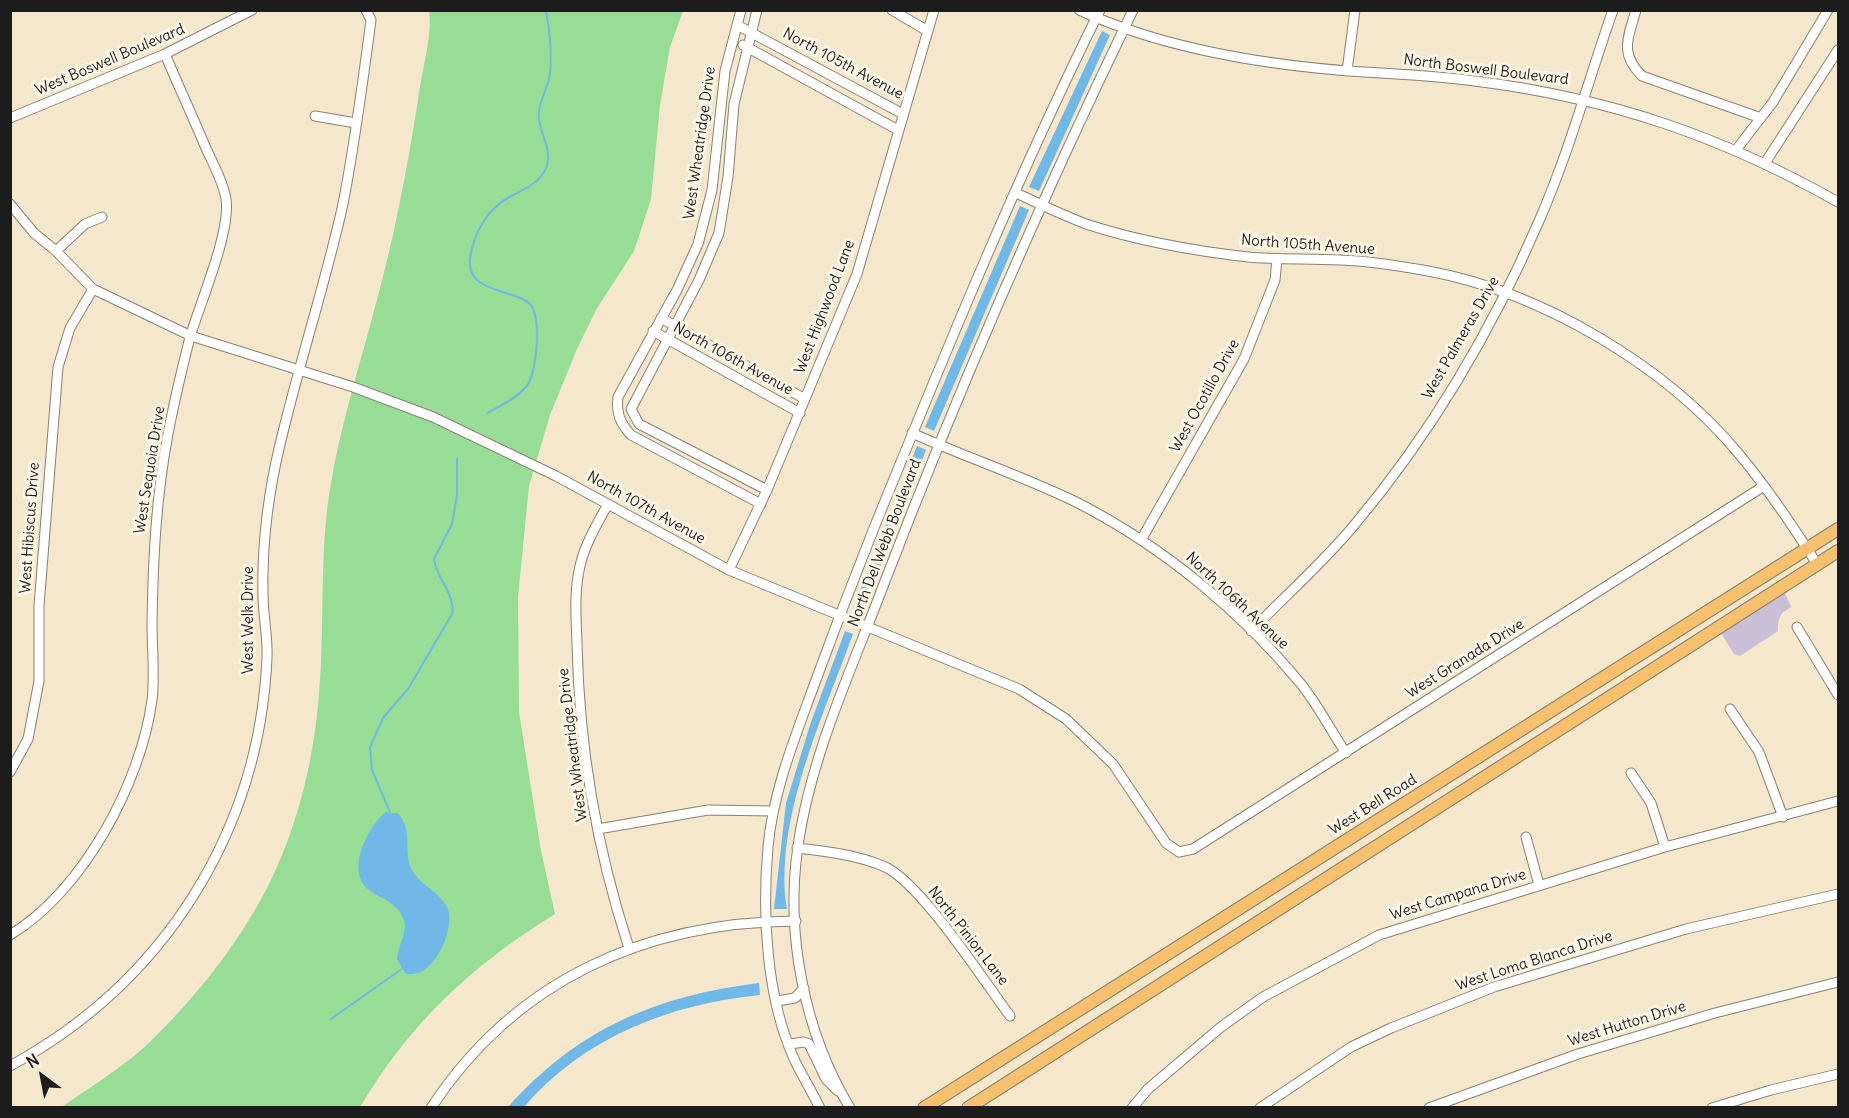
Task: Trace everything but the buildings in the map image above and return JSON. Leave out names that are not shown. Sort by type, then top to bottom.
[{"type":"main road","name":"West Bell Road","points":[[924,1107],[1839,529]]},
{"type":"main road","points":[[968,1107],[1839,551]]},
{"type":"street","name":"West Boswell Boulevard","points":[[10,118],[165,54],[252,10]]},
{"type":"street","name":"West Welk Drive","points":[[10,1066],[61,1037],[93,1014],[140,968],[175,925],[199,888],[219,848],[251,761],[267,656],[263,593],[264,532],[276,464],[298,368],[342,205],[371,20],[366,10]]},
{"type":"street","name":"West Wheatridge Drive","points":[[741,10],[721,92],[712,183],[705,223],[689,266],[618,397],[617,408],[623,427],[631,435],[760,504]]},
{"type":"street","name":"West Wheatridge Drive","points":[[757,10],[734,104],[728,177],[719,233],[699,280],[631,408],[639,424],[767,490]]},
{"type":"street","points":[[892,10],[926,30]]},
{"type":"street","name":"North Boswell Boulevard","points":[[1080,10],[1098,14],[1125,28],[1191,47],[1242,58],[1347,71],[1474,81],[1584,98],[1694,132],[1765,163],[1839,202]]},
{"type":"street","name":"North Del Webb Boulevard","points":[[850,1107],[842,1095],[815,1029],[804,988],[796,921],[798,848],[805,803],[819,754],[939,445],[1042,204],[1133,10]]},
{"type":"street","points":[[1347,71],[1355,10]]},
{"type":"street","name":"West Palmeras Drive","points":[[1251,631],[1354,525],[1386,485],[1452,387],[1505,292],[1540,220],[1613,10]]},
{"type":"street","points":[[1636,10],[1625,45],[1631,65],[1642,76],[1761,118]]},
{"type":"street","points":[[1736,150],[1761,118],[1828,10]]},
{"type":"street","name":"West Highwood Lane","points":[[729,570],[767,490],[857,274],[903,114],[929,12]]},
{"type":"street","name":"North Del Webb Boulevard","points":[[820,1107],[794,1058],[777,1001],[765,921],[773,811],[792,745],[838,616],[912,433],[1016,193],[1098,14]]},
{"type":"street","name":"North 105th Avenue","points":[[737,25],[903,114]]},
{"type":"street","name":"North 105th Avenue","points":[[734,39],[898,130]]},
{"type":"street","points":[[1765,163],[1839,50]]},
{"type":"street","name":"West Sequoia Drive","points":[[10,935],[46,906],[78,871],[114,815],[138,756],[152,701],[154,538],[157,506],[168,436],[190,336],[213,267],[225,219],[226,199],[218,174],[165,54]]},
{"type":"street","points":[[315,116],[356,123]]},
{"type":"street","name":"North 105th Avenue","points":[[1016,193],[1089,224],[1149,240],[1205,251],[1278,259],[1347,260],[1428,271],[1505,292],[1567,321],[1611,346],[1663,381],[1716,429],[1764,486],[1817,564]]},
{"type":"street","name":"North 107th Avenue","points":[[10,204],[34,233],[56,251],[93,289],[190,336],[298,368],[433,417],[556,476],[729,570],[1019,688],[1066,719],[1113,764],[1166,843],[1179,852]]},
{"type":"street","points":[[56,251],[85,224],[102,217]]},
{"type":"street","name":"West Ocotillo Drive","points":[[1141,540],[1244,359],[1275,280],[1278,259]]},
{"type":"street","name":"West Hibiscus Drive","points":[[10,772],[28,739],[39,681],[39,606],[58,367],[70,328],[93,289]]},
{"type":"street","name":"North 106th Avenue","points":[[660,318],[805,399]]},
{"type":"street","name":"North 106th Avenue","points":[[653,331],[800,413]]},
{"type":"street","name":"North 106th Avenue","points":[[912,433],[1066,498],[1141,540],[1183,570],[1251,631],[1302,686],[1346,753]]},
{"type":"street","name":"West Granada Drive","points":[[1179,852],[1193,849],[1764,486]]},
{"type":"street","name":"West Wheatridge Drive","points":[[608,504],[585,549],[580,566],[576,600],[581,715],[598,829],[629,948]]},
{"type":"street","points":[[1797,627],[1839,695]]},
{"type":"street","points":[[1731,709],[1759,752],[1784,817]]},
{"type":"street","points":[[1630,773],[1651,803],[1665,847]]},
{"type":"street","name":"West Campana Drive","points":[[1132,1107],[1148,1089],[1221,1027],[1263,997],[1378,934],[1665,847],[1839,801]]},
{"type":"street","points":[[598,829],[708,810],[773,811]]},
{"type":"street","points":[[1526,837],[1539,885]]},
{"type":"street","name":"North Pinion Lane","points":[[798,848],[884,866],[911,886],[941,922],[1010,1016]]},
{"type":"street","name":"West Loma Blanca Drive","points":[[1260,1107],[1351,1047],[1391,1028],[1494,987],[1686,929],[1839,894]]},
{"type":"street","points":[[430,1107],[458,1069],[501,1025],[543,992],[567,977],[629,948],[707,927],[765,921],[796,921]]},
{"type":"street","name":"West Hutton Drive","points":[[1429,1107],[1578,1054],[1715,1013],[1839,982]]},
{"type":"street","points":[[777,1001],[795,998],[804,988]]},
{"type":"street","points":[[789,1044],[804,1042],[808,1044],[826,1079],[842,1095]]},
{"type":"street","points":[[1712,1107],[1839,1074]]},
{"type":"shaded area","points":[[1785,593],[1791,607],[1782,613],[1778,622],[1778,631],[1740,656],[1734,654],[1721,633]]},
{"type":"green space","points":[[429,11],[683,11],[670,47],[660,105],[651,199],[634,251],[596,310],[577,349],[550,415],[529,486],[518,597],[519,712],[541,851],[555,914],[496,954],[445,998],[400,1048],[360,1107],[60,1108],[135,1055],[190,1000],[248,922],[271,880],[290,835],[304,789],[317,718],[321,668],[324,540],[330,489],[344,420],[382,281],[400,204],[428,43]]},
{"type":"water","points":[[1102,31],[1110,35],[1039,191],[1029,187]]},
{"type":"water","points":[[1020,206],[1029,210],[934,431],[925,427]]},
{"type":"water","points":[[917,446],[926,450],[862,612],[853,609]]},
{"type":"water","points":[[845,631],[853,634],[816,733],[794,805],[787,841],[785,875],[787,909],[774,909],[786,803],[811,722]]},
{"type":"water","points":[[387,811],[398,813],[403,820],[407,833],[410,866],[417,878],[443,901],[449,916],[449,927],[440,951],[425,970],[415,974],[405,973],[397,959],[405,928],[400,912],[392,904],[368,889],[361,881],[359,871],[359,859],[367,836]]},
{"type":"water","points":[[759,983],[760,995],[694,1006],[631,1028],[601,1043],[574,1061],[548,1082],[524,1107],[508,1107],[562,1057],[591,1037],[621,1021],[652,1007],[686,997]]},
{"type":"waterway","points":[[488,413],[518,395],[530,380],[537,346],[536,320],[530,304],[523,299],[493,289],[476,278],[471,270],[470,258],[475,239],[489,214],[503,201],[537,180],[547,165],[548,152],[539,114],[549,79],[551,62],[546,11]]},
{"type":"waterway","points":[[390,812],[372,770],[370,747],[383,718],[408,689],[452,614],[449,593],[438,573],[434,559],[452,524],[457,495],[457,459]]},
{"type":"waterway","points":[[331,1019],[403,968]]}]
